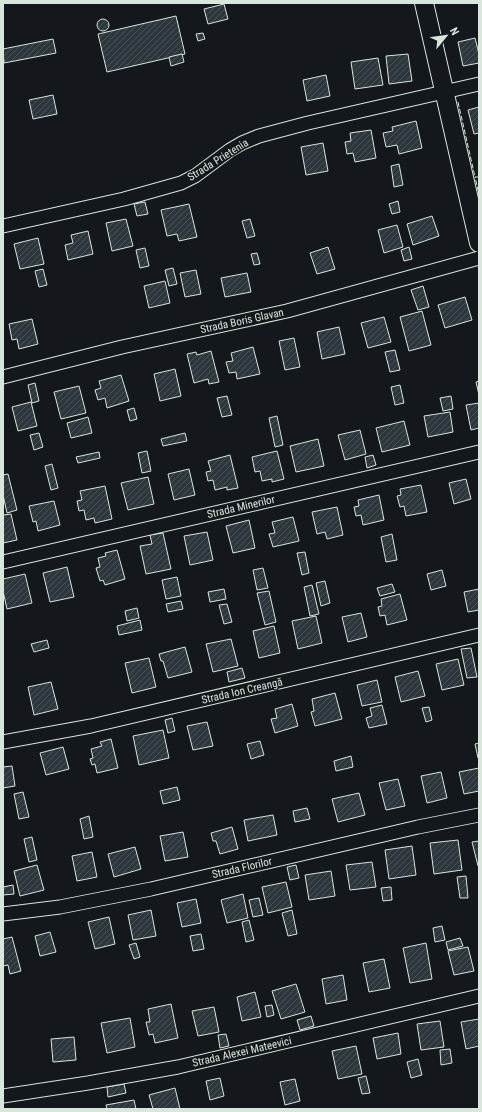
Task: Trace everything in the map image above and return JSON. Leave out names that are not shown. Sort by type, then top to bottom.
[{"type":"street","points":[[424,3],[479,243]]},
{"type":"street","name":"Strada Prietenia","points":[[3,226],[124,199],[180,183],[195,176],[236,146],[259,136],[308,123],[479,84]]},
{"type":"street","name":"Strada Boris Glavan","points":[[3,377],[122,347],[287,311],[479,258]]},
{"type":"street","name":"Strada Minerilor","points":[[3,562],[479,452]]},
{"type":"street","name":"Strada Ion Creangă","points":[[3,742],[91,726],[479,635]]},
{"type":"street","name":"Strada Florilor","points":[[3,914],[60,907],[151,889],[418,827],[479,815]]},
{"type":"street","name":"Strada Alexei Mateevici","points":[[3,1096],[178,1067],[479,996]]},
{"type":"building","points":[[224,4],[228,19],[208,24],[204,9]]},
{"type":"building","points":[[176,16],[185,54],[107,72],[98,34]]},
{"type":"building","points":[[101,19],[105,19],[109,25],[105,31],[101,31],[97,27],[97,23]]},
{"type":"building","points":[[203,33],[205,39],[198,41],[196,34]]},
{"type":"building","points":[[475,38],[479,54],[479,63],[463,66],[458,42]]},
{"type":"building","points":[[53,39],[56,53],[4,63],[3,49]]},
{"type":"building","points":[[182,54],[184,62],[171,66],[169,57]]},
{"type":"building","points":[[408,54],[412,81],[389,84],[386,56]]},
{"type":"building","points":[[378,58],[383,85],[355,89],[351,62]]},
{"type":"building","points":[[326,75],[330,96],[307,101],[303,80]]},
{"type":"building","points":[[53,95],[57,114],[33,119],[29,100]]},
{"type":"building","points":[[479,107],[479,133],[474,134],[468,110]]},
{"type":"building","points":[[416,121],[422,148],[399,154],[397,145],[386,147],[383,133],[393,131],[392,127]]},
{"type":"building","points":[[371,130],[376,158],[355,162],[353,153],[347,154],[345,142],[351,141],[350,133]]},
{"type":"building","points":[[323,143],[328,171],[306,175],[301,147]]},
{"type":"building","points":[[399,164],[403,185],[394,187],[391,166]]},
{"type":"building","points":[[398,201],[400,212],[392,214],[389,204]]},
{"type":"building","points":[[145,202],[148,214],[137,216],[134,204]]},
{"type":"building","points":[[189,204],[197,237],[179,241],[177,234],[167,236],[161,210]]},
{"type":"building","points":[[432,216],[439,236],[413,245],[407,224]]},
{"type":"building","points":[[126,219],[133,246],[112,251],[106,223]]},
{"type":"building","points":[[250,219],[255,236],[247,238],[242,221]]},
{"type":"building","points":[[397,225],[403,247],[384,253],[378,230]]},
{"type":"building","points":[[88,231],[93,254],[68,260],[65,245],[73,243],[71,235]]},
{"type":"building","points":[[38,238],[44,264],[20,269],[14,244]]},
{"type":"building","points":[[328,247],[335,269],[317,274],[310,253]]},
{"type":"building","points":[[409,247],[412,259],[404,261],[401,250]]},
{"type":"building","points":[[145,248],[149,266],[140,268],[136,250]]},
{"type":"building","points":[[257,253],[260,264],[254,265],[251,254]]},
{"type":"building","points":[[173,268],[177,284],[169,286],[165,270]]},
{"type":"building","points":[[43,269],[47,285],[39,287],[35,271]]},
{"type":"building","points":[[196,270],[201,294],[185,297],[180,273]]},
{"type":"building","points":[[247,273],[251,292],[225,297],[221,278]]},
{"type":"building","points":[[165,281],[170,303],[149,308],[144,286]]},
{"type":"building","points":[[423,286],[429,307],[418,310],[411,290]]},
{"type":"building","points":[[465,297],[472,320],[445,328],[438,305]]},
{"type":"building","points":[[422,311],[431,345],[409,351],[400,317]]},
{"type":"building","points":[[384,317],[391,342],[368,348],[361,323]]},
{"type":"building","points":[[32,319],[38,344],[19,349],[17,339],[12,340],[9,324]]},
{"type":"building","points":[[339,327],[345,354],[322,359],[317,332]]},
{"type":"building","points":[[294,338],[300,367],[285,370],[279,341]]},
{"type":"building","points":[[253,347],[260,374],[237,379],[236,372],[229,373],[226,362],[233,361],[231,353]]},
{"type":"building","points":[[395,350],[400,370],[390,372],[385,352]]},
{"type":"building","points":[[211,351],[219,382],[209,384],[208,379],[194,383],[187,354],[196,352],[197,355]]},
{"type":"building","points":[[175,369],[181,396],[160,401],[154,374]]},
{"type":"building","points":[[121,375],[129,401],[107,408],[105,398],[98,400],[95,390],[101,388],[99,381]]},
{"type":"building","points":[[479,381],[479,395],[476,382]]},
{"type":"building","points":[[35,383],[39,401],[32,403],[28,385]]},
{"type":"building","points":[[400,385],[404,403],[395,405],[391,387]]},
{"type":"building","points":[[79,386],[86,413],[61,419],[54,392]]},
{"type":"building","points":[[227,396],[232,415],[222,417],[217,398]]},
{"type":"building","points":[[451,396],[453,409],[443,411],[440,398]]},
{"type":"building","points":[[31,402],[37,426],[18,431],[12,407]]},
{"type":"building","points":[[479,403],[479,428],[471,430],[466,405]]},
{"type":"building","points":[[134,408],[137,419],[130,421],[127,410]]},
{"type":"building","points":[[450,412],[453,432],[428,437],[424,416]]},
{"type":"building","points":[[277,416],[283,445],[275,447],[269,418]]},
{"type":"building","points":[[88,417],[92,433],[71,438],[67,423]]},
{"type":"building","points":[[404,421],[410,445],[382,452],[376,428]]},
{"type":"building","points":[[360,430],[366,454],[345,460],[338,435]]},
{"type":"building","points":[[39,433],[43,447],[34,450],[30,435]]},
{"type":"building","points":[[185,433],[187,441],[163,446],[161,439]]},
{"type":"building","points":[[318,439],[324,466],[296,472],[290,446]]},
{"type":"building","points":[[147,451],[151,471],[142,473],[138,453]]},
{"type":"building","points":[[277,451],[284,479],[272,482],[272,479],[262,481],[260,471],[255,472],[252,457]]},
{"type":"building","points":[[99,452],[100,458],[78,463],[76,457]]},
{"type":"building","points":[[230,455],[238,488],[227,490],[227,487],[215,490],[213,480],[208,481],[206,472],[211,471],[208,461]]},
{"type":"building","points":[[373,455],[376,465],[367,468],[365,457]]},
{"type":"building","points":[[52,464],[58,488],[51,490],[45,466]]},
{"type":"building","points":[[189,469],[195,495],[174,500],[168,474]]},
{"type":"building","points":[[8,474],[17,510],[7,513],[3,495],[3,475]]},
{"type":"building","points":[[148,477],[154,504],[128,510],[121,483]]},
{"type":"building","points":[[466,479],[471,499],[454,504],[449,483]]},
{"type":"building","points":[[421,485],[427,512],[406,516],[404,506],[400,507],[397,496],[401,495],[400,489]]},
{"type":"building","points":[[105,486],[112,519],[95,523],[94,518],[86,520],[84,510],[79,511],[77,501],[82,500],[80,491]]},
{"type":"building","points":[[379,495],[384,520],[363,525],[361,515],[356,516],[354,507],[359,506],[358,500]]},
{"type":"building","points":[[54,501],[60,525],[38,531],[36,521],[33,522],[29,506]]},
{"type":"building","points":[[337,507],[343,535],[327,539],[325,532],[317,534],[312,512]]},
{"type":"building","points":[[11,514],[17,540],[3,543],[3,515]]},
{"type":"building","points":[[293,517],[299,541],[273,547],[269,534],[275,533],[272,522]]},
{"type":"building","points":[[249,520],[255,548],[233,553],[226,526]]},
{"type":"building","points":[[207,532],[213,560],[190,565],[184,536]]},
{"type":"building","points":[[163,533],[171,569],[146,574],[140,546],[152,544],[150,535]]},
{"type":"building","points":[[392,534],[397,560],[386,562],[381,537]]},
{"type":"building","points":[[117,550],[125,579],[105,585],[103,580],[100,581],[96,568],[100,567],[98,558],[106,556],[105,553]]},
{"type":"building","points":[[305,552],[309,573],[302,575],[297,553]]},
{"type":"building","points":[[67,567],[74,597],[50,602],[43,573]]},
{"type":"building","points":[[263,568],[268,588],[257,590],[253,570]]},
{"type":"building","points":[[442,570],[446,586],[431,590],[427,574]]},
{"type":"building","points":[[25,574],[32,603],[7,609],[3,591],[3,579]]},
{"type":"building","points":[[177,577],[181,596],[166,599],[162,580]]},
{"type":"building","points":[[325,581],[330,603],[321,606],[316,583]]},
{"type":"building","points":[[392,584],[395,592],[380,596],[377,588]]},
{"type":"building","points":[[312,585],[319,614],[310,616],[304,587]]},
{"type":"building","points":[[224,589],[226,599],[210,602],[208,592]]},
{"type":"building","points":[[479,589],[479,610],[468,612],[464,592]]},
{"type":"building","points":[[269,591],[276,622],[265,625],[257,593]]},
{"type":"building","points":[[400,594],[407,620],[387,625],[385,615],[380,616],[378,607],[382,606],[381,599]]},
{"type":"building","points":[[181,601],[183,609],[168,612],[166,604]]},
{"type":"building","points":[[227,604],[232,622],[224,624],[219,605]]},
{"type":"building","points":[[137,608],[139,618],[127,621],[125,611]]},
{"type":"building","points":[[361,613],[367,637],[348,642],[342,617]]},
{"type":"building","points":[[316,616],[322,643],[298,649],[292,621]]},
{"type":"building","points":[[140,620],[142,630],[119,635],[117,626]]},
{"type":"building","points":[[274,626],[280,653],[259,658],[253,631]]},
{"type":"building","points":[[231,639],[238,666],[213,672],[206,644]]},
{"type":"building","points":[[47,640],[49,648],[34,652],[31,644]]},
{"type":"building","points":[[185,647],[192,672],[168,678],[163,661],[161,661],[159,654]]},
{"type":"building","points":[[471,648],[477,677],[467,678],[461,649]]},
{"type":"building","points":[[149,658],[156,687],[132,693],[125,663]]},
{"type":"building","points":[[458,659],[464,685],[442,690],[436,664]]},
{"type":"building","points":[[242,668],[245,678],[229,682],[227,672]]},
{"type":"building","points":[[418,671],[425,696],[401,702],[395,677]]},
{"type":"building","points":[[377,680],[382,702],[362,706],[357,685]]},
{"type":"building","points":[[51,682],[58,709],[34,715],[28,687]]},
{"type":"building","points":[[335,693],[342,719],[315,726],[311,712],[314,711],[312,699]]},
{"type":"building","points":[[292,704],[298,726],[275,733],[271,719],[277,718],[275,709]]},
{"type":"building","points":[[382,705],[387,724],[369,728],[366,718],[372,716],[370,708]]},
{"type":"building","points":[[429,707],[432,720],[426,722],[422,708]]},
{"type":"building","points":[[172,718],[175,731],[168,733],[165,720]]},
{"type":"building","points":[[207,722],[213,746],[193,750],[187,726]]},
{"type":"building","points":[[163,730],[169,758],[139,765],[133,736]]},
{"type":"building","points":[[111,739],[118,768],[97,773],[95,764],[92,765],[90,759],[93,758],[91,749],[102,746],[100,742]]},
{"type":"building","points":[[260,741],[264,755],[251,759],[247,744]]},
{"type":"building","points":[[479,743],[479,758],[478,758],[475,744]]},
{"type":"building","points":[[63,747],[69,769],[46,775],[40,753]]},
{"type":"building","points":[[351,756],[353,767],[336,771],[334,761]]},
{"type":"building","points":[[12,766],[15,786],[3,788],[3,767]]},
{"type":"building","points":[[479,768],[479,791],[464,794],[459,772]]},
{"type":"building","points":[[441,772],[447,798],[427,803],[421,776]]},
{"type":"building","points":[[398,779],[405,806],[386,810],[379,783]]},
{"type":"building","points":[[177,787],[180,800],[163,804],[160,791]]},
{"type":"building","points":[[23,792],[29,817],[19,819],[14,794]]},
{"type":"building","points":[[359,793],[365,815],[338,822],[332,799]]},
{"type":"building","points":[[307,808],[310,819],[295,822],[293,811]]},
{"type":"building","points":[[273,815],[277,835],[248,841],[244,820]]},
{"type":"building","points":[[89,816],[93,837],[84,839],[80,819]]},
{"type":"building","points":[[232,827],[238,849],[220,854],[216,841],[213,841],[211,833]]},
{"type":"building","points":[[183,832],[188,857],[165,861],[160,836]]},
{"type":"building","points":[[32,837],[37,860],[29,862],[24,839]]},
{"type":"building","points":[[458,840],[462,870],[434,874],[430,843]]},
{"type":"building","points":[[479,841],[479,865],[478,866],[472,842]]},
{"type":"building","points":[[412,846],[416,875],[389,879],[385,850]]},
{"type":"building","points":[[135,847],[141,869],[114,877],[108,854]]},
{"type":"building","points":[[92,852],[97,877],[77,881],[72,856]]},
{"type":"building","points":[[372,862],[376,887],[350,890],[346,865]]},
{"type":"building","points":[[37,865],[44,890],[20,896],[14,871]]},
{"type":"building","points":[[296,865],[299,878],[290,880],[287,867]]},
{"type":"building","points":[[331,871],[335,896],[309,900],[305,875]]},
{"type":"building","points":[[466,876],[468,898],[460,898],[457,877]]},
{"type":"building","points":[[286,882],[292,907],[268,913],[262,887]]},
{"type":"building","points":[[13,885],[14,894],[3,895],[3,887]]},
{"type":"building","points":[[391,887],[392,900],[383,901],[381,888]]},
{"type":"building","points":[[243,894],[248,918],[227,923],[221,900]]},
{"type":"building","points":[[259,898],[263,915],[253,917],[249,900]]},
{"type":"building","points":[[196,899],[201,923],[182,927],[177,903]]},
{"type":"building","points":[[151,910],[156,936],[133,940],[128,915]]},
{"type":"building","points":[[292,910],[297,934],[288,936],[282,913]]},
{"type":"building","points":[[109,917],[115,944],[95,949],[88,922]]},
{"type":"building","points":[[249,920],[254,940],[246,942],[242,922]]},
{"type":"building","points":[[442,926],[445,940],[435,942],[433,928]]},
{"type":"building","points":[[50,932],[56,952],[40,956],[35,936]]},
{"type":"building","points":[[201,934],[204,949],[193,951],[190,936]]},
{"type":"building","points":[[12,937],[21,971],[10,974],[8,965],[3,966],[3,939]]},
{"type":"building","points":[[460,938],[463,946],[448,950],[446,942]]},
{"type":"building","points":[[136,943],[140,957],[134,959],[129,945]]},
{"type":"building","points":[[426,943],[432,979],[410,983],[403,948]]},
{"type":"building","points":[[468,947],[474,971],[454,975],[448,951]]},
{"type":"building","points":[[384,959],[390,988],[369,992],[363,963]]},
{"type":"building","points":[[343,975],[347,1000],[326,1004],[322,979]]},
{"type":"building","points":[[296,984],[305,1012],[281,1019],[272,991]]},
{"type":"building","points":[[255,992],[261,1017],[242,1021],[237,997]]},
{"type":"building","points":[[171,1004],[178,1038],[155,1043],[153,1034],[149,1035],[146,1022],[150,1022],[148,1009]]},
{"type":"building","points":[[272,1005],[274,1015],[267,1017],[265,1006]]},
{"type":"building","points":[[214,1007],[219,1032],[198,1036],[192,1011]]},
{"type":"building","points":[[311,1016],[314,1026],[300,1030],[297,1020]]},
{"type":"building","points":[[130,1018],[135,1047],[107,1053],[101,1023]]},
{"type":"building","points":[[479,1019],[479,1046],[466,1049],[461,1022]]},
{"type":"building","points":[[440,1021],[444,1047],[421,1050],[417,1024]]},
{"type":"building","points":[[398,1033],[401,1054],[377,1059],[373,1038]]},
{"type":"building","points":[[226,1034],[229,1046],[220,1048],[218,1035]]},
{"type":"building","points":[[74,1037],[76,1060],[53,1062],[51,1039]]},
{"type":"building","points":[[356,1046],[362,1074],[338,1079],[332,1051]]},
{"type":"building","points":[[450,1049],[452,1063],[441,1065],[440,1050]]},
{"type":"building","points":[[418,1059],[422,1075],[411,1078],[407,1062]]},
{"type":"building","points":[[366,1076],[370,1093],[362,1094],[358,1078]]},
{"type":"building","points":[[220,1078],[224,1096],[210,1100],[206,1081]]},
{"type":"building","points":[[295,1079],[300,1101],[285,1105],[280,1082]]},
{"type":"building","points":[[124,1084],[126,1093],[108,1097],[107,1087]]},
{"type":"building","points":[[175,1088],[180,1109],[153,1109],[149,1095]]},
{"type":"building","points":[[134,1100],[136,1109],[107,1109],[106,1105]]},
{"type":"fence","points":[[458,102],[475,177]]},
{"type":"fence","points":[[479,177],[475,177],[479,194]]}]
